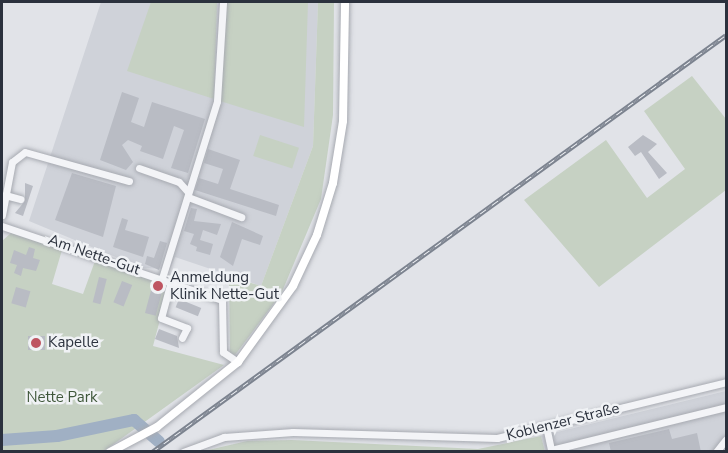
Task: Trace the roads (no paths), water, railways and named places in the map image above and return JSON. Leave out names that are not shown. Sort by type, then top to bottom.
[{"type":"main road","points":[[110,452],[157,427],[238,362],[266,329],[293,286],[317,235],[333,183],[343,121],[345,2]]},
{"type":"street","points":[[162,278],[218,101],[222,2]]},
{"type":"street","points":[[2,215],[12,162],[25,152],[129,180]]},
{"type":"street","points":[[139,168],[179,182],[187,194],[241,217]]},
{"type":"street","points":[[5,195],[20,199]]},
{"type":"street","name":"Am Nette-Gut","points":[[2,226],[222,300],[223,352],[238,362]]},
{"type":"street","points":[[171,281],[161,318],[187,328],[182,338]]},
{"type":"street","name":"Koblenzer Straße","points":[[183,452],[244,435],[478,440],[546,426],[726,382]]},
{"type":"street","points":[[546,426],[551,451],[726,407]]},
{"type":"street","points":[[716,452],[726,439]]},
{"type":"waterway","points":[[2,440],[57,436],[134,420],[159,442]]},
{"type":"railway","points":[[152,452],[726,35]]},
{"type":"place","name":"Anmeldung Klinik Nette-Gut","points":[[158,286]]},
{"type":"place","name":"Kapelle","points":[[36,343]]},
{"type":"park label","name":"Nette Park","points":[[62,398]]}]
